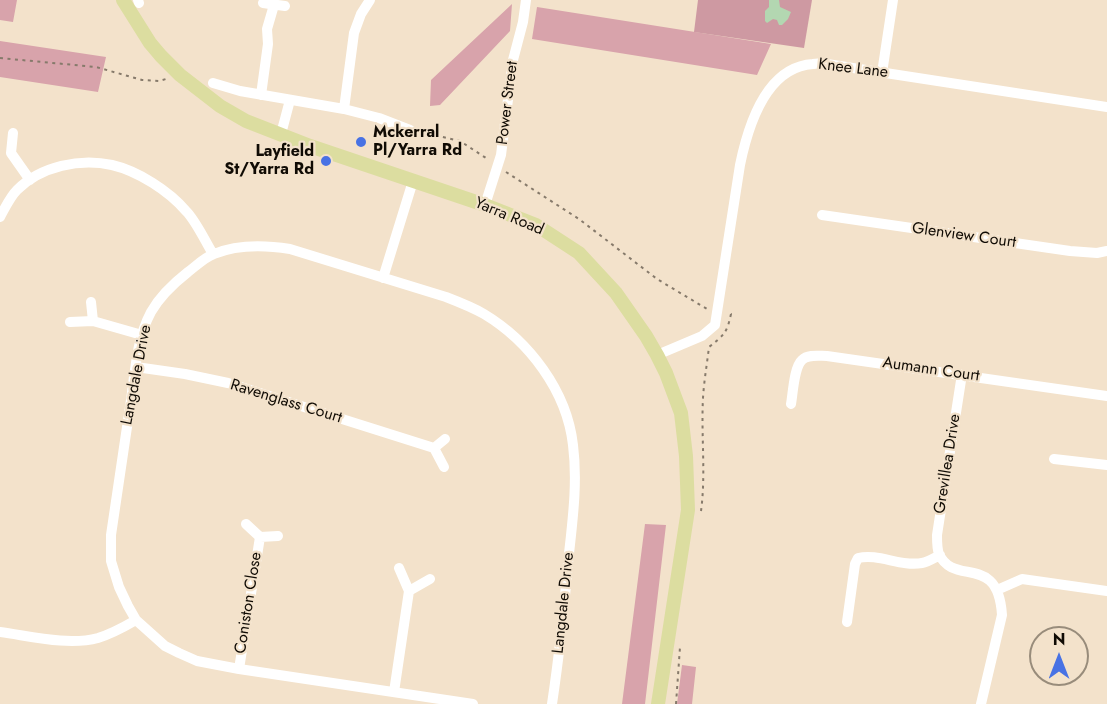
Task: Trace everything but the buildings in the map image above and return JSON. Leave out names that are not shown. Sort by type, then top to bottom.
[{"type":"main road","name":"Yarra Road","points":[[123,0],[150,43],[180,75],[220,106],[246,121],[310,146],[485,205],[536,225],[579,253],[616,293],[657,355],[681,413],[686,456],[687,510],[658,704]]},
{"type":"street","points":[[344,109],[354,33],[361,14],[370,0]]},
{"type":"street","name":"Power Street","points":[[485,205],[501,155],[513,60],[526,0]]},
{"type":"street","points":[[882,73],[893,0]]},
{"type":"street","points":[[261,95],[268,44],[267,29],[274,5]]},
{"type":"street","name":"Knee Lane","points":[[657,355],[702,336],[715,325],[745,140],[766,94],[779,78],[788,72],[813,64],[827,64],[1107,107]]},
{"type":"street","points":[[213,83],[240,91],[344,109],[379,118],[410,130]]},
{"type":"street","points":[[281,134],[290,100]]},
{"type":"street","points":[[13,133],[5,153],[30,180]]},
{"type":"street","points":[[0,217],[16,190],[44,171],[77,164],[114,165],[143,177],[187,211],[213,254]]},
{"type":"street","points":[[383,278],[413,181]]},
{"type":"street","name":"Glenview Court","points":[[822,215],[1070,252],[1096,253],[1107,250]]},
{"type":"street","name":"Langdale Drive","points":[[473,704],[197,661],[165,646],[136,620],[119,587],[111,561],[111,535],[142,335],[151,312],[162,296],[175,282],[213,254],[245,247],[273,246],[290,249],[466,305],[492,319],[511,333],[545,372],[558,395],[567,419],[575,462],[574,499],[560,651],[552,704]]},
{"type":"street","points":[[91,302],[93,321]]},
{"type":"street","points":[[70,322],[93,321],[142,335]]},
{"type":"street","name":"Aumann Court","points":[[791,404],[797,369],[802,359],[812,356],[962,374],[1107,396]]},
{"type":"street","name":"Ravenglass Court","points":[[136,367],[185,374],[228,384],[434,448]]},
{"type":"street","name":"Grevillea Drive","points":[[940,555],[937,535],[962,374]]},
{"type":"street","points":[[444,467],[434,448],[445,439]]},
{"type":"street","points":[[1054,459],[1107,465]]},
{"type":"street","name":"Coniston Close","points":[[246,524],[260,537],[278,536]]},
{"type":"street","name":"Coniston Close","points":[[239,669],[260,537]]},
{"type":"street","points":[[847,622],[855,564],[858,558],[866,556],[920,563],[940,555],[948,565],[956,570],[981,574],[992,581],[997,590],[1001,600],[1002,615],[981,704]]},
{"type":"street","points":[[394,692],[409,591],[399,568]]},
{"type":"street","points":[[409,591],[430,579]]},
{"type":"street","points":[[997,590],[1022,579],[1107,591]]},
{"type":"street","points":[[0,632],[69,641],[97,638],[136,620]]},
{"type":"path","points":[[0,58],[96,67],[142,80],[159,81],[180,75]]},
{"type":"path","points":[[410,130],[460,141],[579,219],[657,279],[704,308],[731,314],[728,330],[710,347],[708,358],[703,399],[704,492],[700,514]]},
{"type":"path","points":[[676,704],[680,643]]},
{"type":"shaded area","points":[[0,0],[17,0],[13,22],[0,20]]},
{"type":"shaded area","points":[[698,0],[812,0],[804,48],[694,32]]},
{"type":"shaded area","points":[[769,0],[779,0],[780,7],[791,12],[782,25],[773,19],[767,23],[765,21],[765,11],[769,7]]},
{"type":"shaded area","points":[[512,4],[510,31],[440,105],[430,106],[431,80]]},
{"type":"shaded area","points":[[537,7],[771,44],[757,75],[532,39]]},
{"type":"shaded area","points":[[0,41],[106,57],[98,92],[0,77]]},
{"type":"shaded area","points":[[645,524],[666,525],[645,704],[622,704]]},
{"type":"shaded area","points":[[682,665],[696,667],[692,704],[677,704]]},
{"type":"place","name":"Mckerral Pl/Yarra Rd","points":[[361,142]]},
{"type":"place","name":"Layfield St/Yarra Rd","points":[[326,161]]}]
